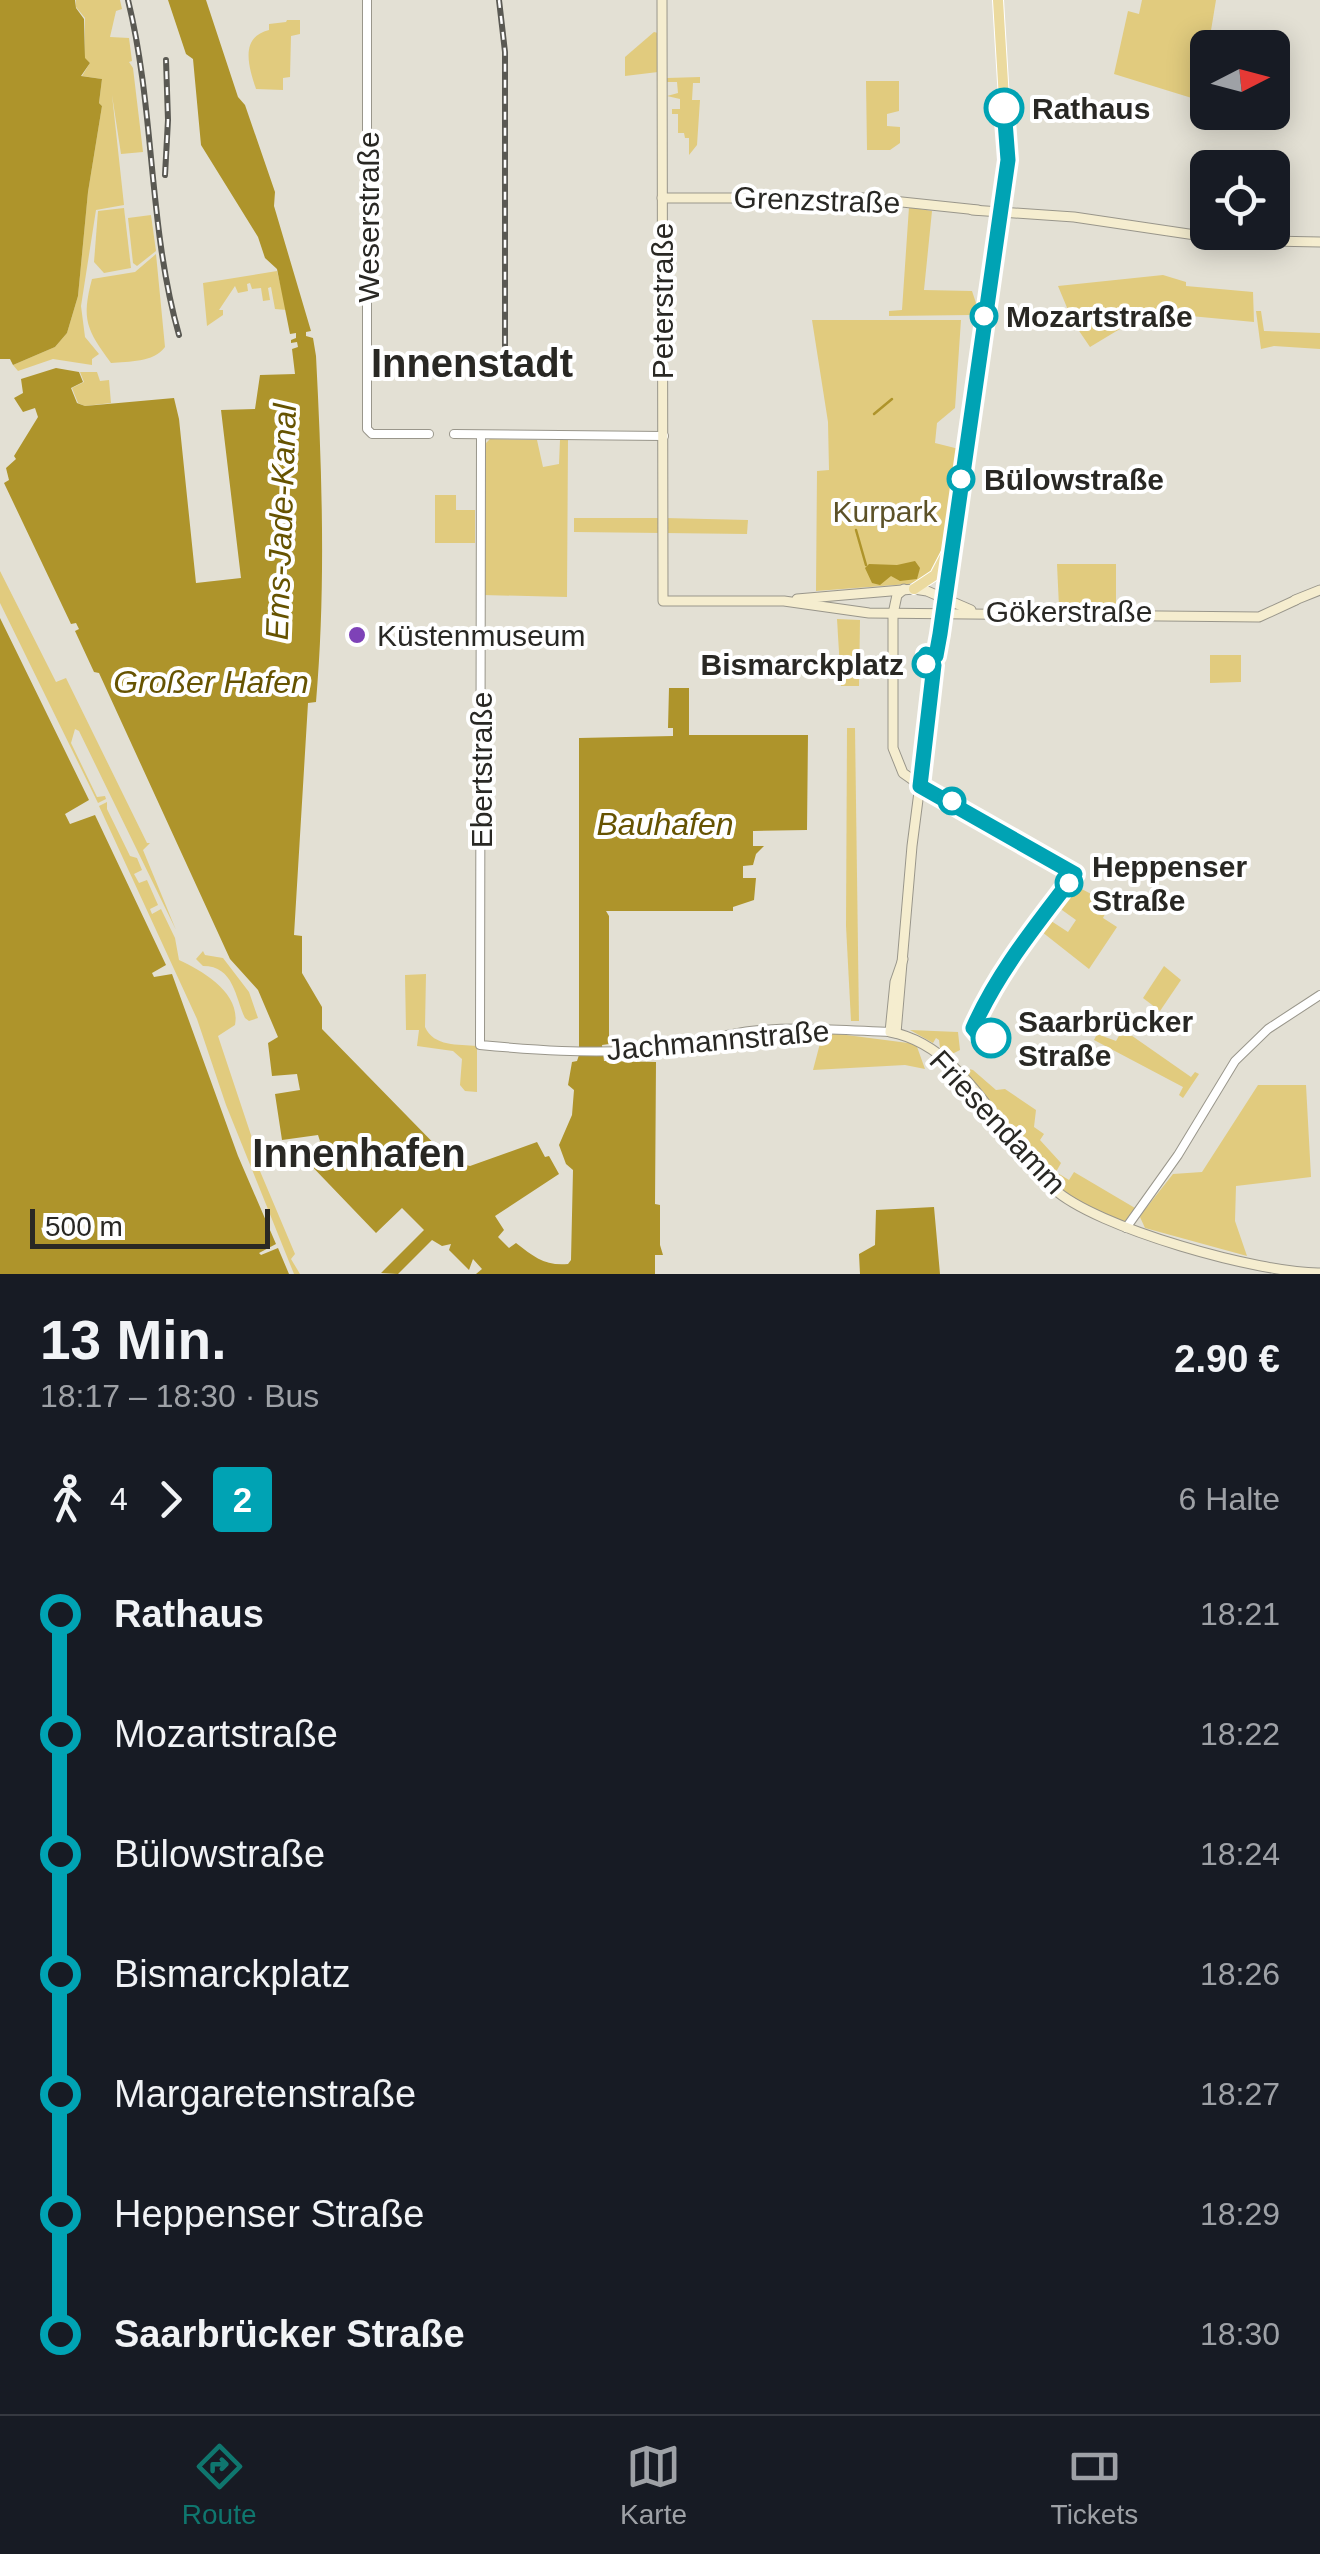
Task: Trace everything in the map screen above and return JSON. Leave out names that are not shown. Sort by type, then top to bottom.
[{"type":"main road","name":"Peterstraße","points":[[662,0],[663,601]]},
{"type":"main road","points":[[897,1032],[895,982],[903,959],[941,620],[1008,160],[1010,120],[996,0]]},
{"type":"main road","name":"Grenzstraße","points":[[662,198],[864,198],[1038,214],[1230,240],[1320,242]]},
{"type":"main road","points":[[920,786],[898,764],[893,739],[898,614],[895,600],[935,576],[952,540]]},
{"type":"main road","name":"Gökerstraße","points":[[663,601],[784,601],[909,589],[978,611],[1266,610],[1296,600]]},
{"type":"main road","name":"Gökerstraße","points":[[784,601],[941,620],[956,614],[1259,616],[1320,590]]},
{"type":"main road","name":"Friesendamm","points":[[897,1032],[930,1046],[953,1066],[1026,1159],[1055,1190],[1090,1214],[1258,1266],[1320,1273]]},
{"type":"street","name":"Weserstraße","points":[[367,0],[367,426],[370,433],[429,434]]},
{"type":"street","points":[[454,434],[664,434]]},
{"type":"street","name":"Ebertstraße","points":[[480,1045],[481,435]]},
{"type":"street","points":[[1126,1228],[1178,1155],[1234,1060],[1268,1030],[1318,997]]},
{"type":"street","name":"Jachmannstraße","points":[[480,1045],[615,1052],[679,1046],[767,1030],[897,1032]]},
{"type":"green space","points":[[76,0],[120,0],[122,9],[116,11],[110,37],[129,38],[143,152],[121,154],[112,95],[124,205],[96,210],[81,306],[85,337],[99,354],[92,359],[92,365],[53,359],[18,371],[13,365],[55,347],[67,333],[78,296],[102,79],[82,76],[90,63],[85,59],[85,18],[76,7]]},
{"type":"green space","points":[[1142,0],[1216,0],[1211,30],[1190,30],[1190,97],[1114,74],[1128,11],[1139,14]]},
{"type":"green space","points":[[300,20],[300,34],[291,36],[290,77],[283,78],[283,90],[256,89],[249,62],[250,45],[269,30],[269,24]]},
{"type":"green space","points":[[654,32],[658,33],[658,72],[625,76],[625,57]]},
{"type":"green space","points":[[700,77],[700,83],[693,83],[692,100],[700,100],[697,145],[689,155],[689,138],[678,133],[678,114],[672,114],[672,109],[680,109],[680,99],[667,96],[678,93],[677,82],[666,82],[667,78]]},
{"type":"green space","points":[[866,81],[899,81],[899,111],[887,114],[887,126],[900,127],[900,143],[890,150],[867,150]]},
{"type":"green space","points":[[909,207],[932,211],[924,290],[972,291],[976,303],[971,315],[889,316],[889,311],[902,310]]},
{"type":"green space","points":[[124,208],[131,268],[104,273],[94,262],[98,211]]},
{"type":"green space","points":[[151,215],[156,251],[137,266],[133,263],[128,218]]},
{"type":"green space","points":[[156,254],[165,347],[147,359],[111,363],[88,324],[92,279],[135,272]]},
{"type":"green space","points":[[277,271],[287,310],[275,309],[271,287],[270,300],[263,301],[261,288],[252,289],[250,283],[248,291],[238,293],[235,286],[219,310],[223,310],[223,315],[207,326],[203,283]]},
{"type":"green space","points":[[1163,275],[1186,282],[1186,286],[1253,292],[1254,322],[1148,312],[1090,347],[1073,322],[1058,286]]},
{"type":"green space","points":[[1256,311],[1261,311],[1264,331],[1320,333],[1320,349],[1261,349]]},
{"type":"green space","name":"Kurpark","points":[[812,320],[961,320],[955,408],[937,423],[935,443],[963,450],[948,540],[936,568],[920,581],[816,591],[817,471],[829,470],[828,422]]},
{"type":"green space","points":[[80,372],[97,372],[100,381],[109,380],[111,403],[78,403],[72,388],[84,382]]},
{"type":"green space","points":[[490,439],[537,440],[543,467],[559,464],[560,440],[568,440],[567,597],[483,595],[484,445]]},
{"type":"green space","points":[[435,495],[456,495],[456,510],[475,510],[475,543],[435,543]]},
{"type":"green space","points":[[574,518],[661,518],[661,533],[574,532]]},
{"type":"green space","points":[[665,518],[748,520],[747,534],[664,533]]},
{"type":"green space","points":[[1057,564],[1116,564],[1116,607],[1059,607]]},
{"type":"green space","points":[[0,571],[56,682],[66,678],[150,843],[143,850],[176,930],[75,729],[71,743],[97,797],[106,799],[98,803],[0,603]]},
{"type":"green space","points":[[837,619],[860,620],[859,686],[841,686]]},
{"type":"green space","points":[[1210,655],[1241,655],[1241,682],[1210,683]]},
{"type":"green space","points":[[847,728],[855,728],[859,1021],[851,1021],[846,926]]},
{"type":"green space","points":[[107,802],[130,856],[137,858],[142,870],[134,874],[139,883],[147,880],[158,905],[150,909],[152,914],[161,909],[175,938],[179,960],[209,977],[232,1003],[235,1025],[218,1036],[260,1162],[257,1164],[300,1274],[294,1274],[226,1105],[197,1019],[99,806]]},
{"type":"green space","points":[[1072,884],[1097,897],[1098,909],[1102,906],[1102,895],[1113,898],[1103,918],[1117,927],[1089,969],[1037,928],[1045,917],[1068,932],[1076,920],[1055,905]]},
{"type":"green space","points":[[203,951],[205,955],[223,958],[249,992],[258,1018],[245,1018],[227,977],[196,959]]},
{"type":"green space","points":[[1164,966],[1181,980],[1160,1011],[1143,998]]},
{"type":"green space","points":[[426,974],[425,1027],[440,1041],[477,1046],[477,1092],[465,1091],[460,1085],[462,1059],[453,1051],[417,1046],[419,1030],[406,1030],[405,975]]},
{"type":"green space","points":[[1105,1017],[1191,1077],[1195,1072],[1199,1074],[1183,1098],[1179,1095],[1183,1087],[1094,1040],[1097,1034],[1116,1041],[1120,1034],[1101,1022]]},
{"type":"green space","points":[[910,1030],[958,1032],[960,1050],[950,1055],[940,1048],[936,1038],[933,1043]]},
{"type":"green space","points":[[823,1032],[916,1044],[925,1069],[905,1065],[813,1070]]},
{"type":"green space","points":[[965,1068],[996,1090],[1005,1089],[1036,1110],[1034,1127],[1044,1134],[1040,1140],[1061,1163],[1056,1172],[1069,1180],[1074,1172],[1135,1208],[1123,1224],[1056,1190],[972,1086]]},
{"type":"green space","points":[[1258,1085],[1306,1085],[1311,1177],[1236,1186],[1235,1221],[1247,1256],[1145,1228],[1140,1217],[1173,1174],[1202,1172]]},
{"type":"water","points":[[0,0],[75,0],[84,19],[85,58],[90,63],[81,76],[102,79],[78,296],[67,333],[55,347],[13,365],[10,359],[0,359]]},
{"type":"water","points":[[168,0],[206,0],[275,192],[274,206],[311,331],[306,336],[313,338],[316,356],[322,573],[316,702],[308,703],[294,935],[302,936],[302,973],[322,1007],[322,1029],[451,1161],[470,1166],[537,1142],[545,1157],[549,1156],[559,1174],[495,1216],[504,1230],[498,1237],[509,1248],[516,1243],[553,1264],[568,1264],[571,1260],[573,1170],[566,1164],[559,1145],[572,1115],[574,1090],[568,1085],[572,1062],[579,1055],[579,738],[673,736],[673,728],[668,728],[669,688],[689,688],[689,735],[808,735],[807,830],[753,831],[753,846],[764,846],[753,865],[743,866],[743,878],[756,878],[754,900],[733,907],[733,911],[606,911],[609,1044],[602,1045],[604,1061],[656,1062],[655,1204],[660,1205],[663,1255],[655,1255],[655,1274],[476,1274],[482,1269],[473,1259],[469,1270],[449,1250],[451,1244],[442,1246],[432,1240],[398,1274],[381,1273],[424,1230],[402,1208],[376,1233],[303,1157],[320,1141],[318,1135],[282,1140],[275,1094],[300,1090],[297,1074],[272,1076],[268,1043],[278,1037],[258,990],[230,959],[99,673],[94,672],[75,631],[79,629],[76,623],[71,624],[4,483],[9,480],[6,468],[16,459],[14,456],[38,417],[35,408],[23,412],[14,398],[23,393],[21,379],[56,368],[79,372],[83,382],[71,388],[77,403],[85,406],[174,398],[196,583],[241,578],[221,410],[255,409],[260,375],[295,374],[292,349],[298,347],[297,342],[291,343],[296,333],[290,334],[277,269],[265,258],[258,237],[201,145],[193,59],[186,54]]},
{"type":"water","points":[[915,561],[920,568],[917,579],[900,581],[891,576],[880,585],[872,583],[865,568],[869,564]]},
{"type":"water","points":[[0,618],[89,800],[65,814],[70,824],[95,815],[166,965],[152,973],[154,977],[172,974],[238,1156],[276,1244],[259,1253],[278,1248],[289,1274],[0,1274]]},
{"type":"water","points":[[934,1207],[940,1274],[860,1274],[859,1254],[875,1245],[876,1210]]},
{"type":"waterway","points":[[874,414],[892,399]]},
{"type":"waterway","points":[[856,530],[866,565]]},
{"type":"railway","points":[[128,0],[143,83],[162,252],[179,335]]},
{"type":"railway","points":[[499,0],[505,52],[505,351]]},
{"type":"railway","points":[[165,175],[166,60]]},
{"type":"bus line","name":"2","points":[[991,1038],[973,1028],[982,1008],[1024,940],[1075,874],[920,786],[934,665],[926,664],[931,660],[926,654],[936,656],[940,634],[1008,160],[1004,108]]},
{"type":"place","name":"Rathaus","points":[[1004,108]]},
{"type":"place","name":"Mozartstraße","points":[[984,316]]},
{"type":"place","name":"Bülowstraße","points":[[961,479]]},
{"type":"place","name":"Küstenmuseum","points":[[357,635]]},
{"type":"place","name":"Bismarckplatz","points":[[926,664]]},
{"type":"place","name":"Heppenser Straße","points":[[1069,883]]},
{"type":"place","name":"Saarbrücker Straße","points":[[991,1038]]},
{"type":"district","name":"Innenstadt","points":[[472,363]]},
{"type":"district","name":"Innenhafen","points":[[359,1153]]},
{"type":"water label","name":"Ems-Jade-Kanal","points":[[281,522]]},
{"type":"water label","name":"Großer Hafen","points":[[211,682]]},
{"type":"water label","name":"Bauhafen","points":[[665,824]]}]
